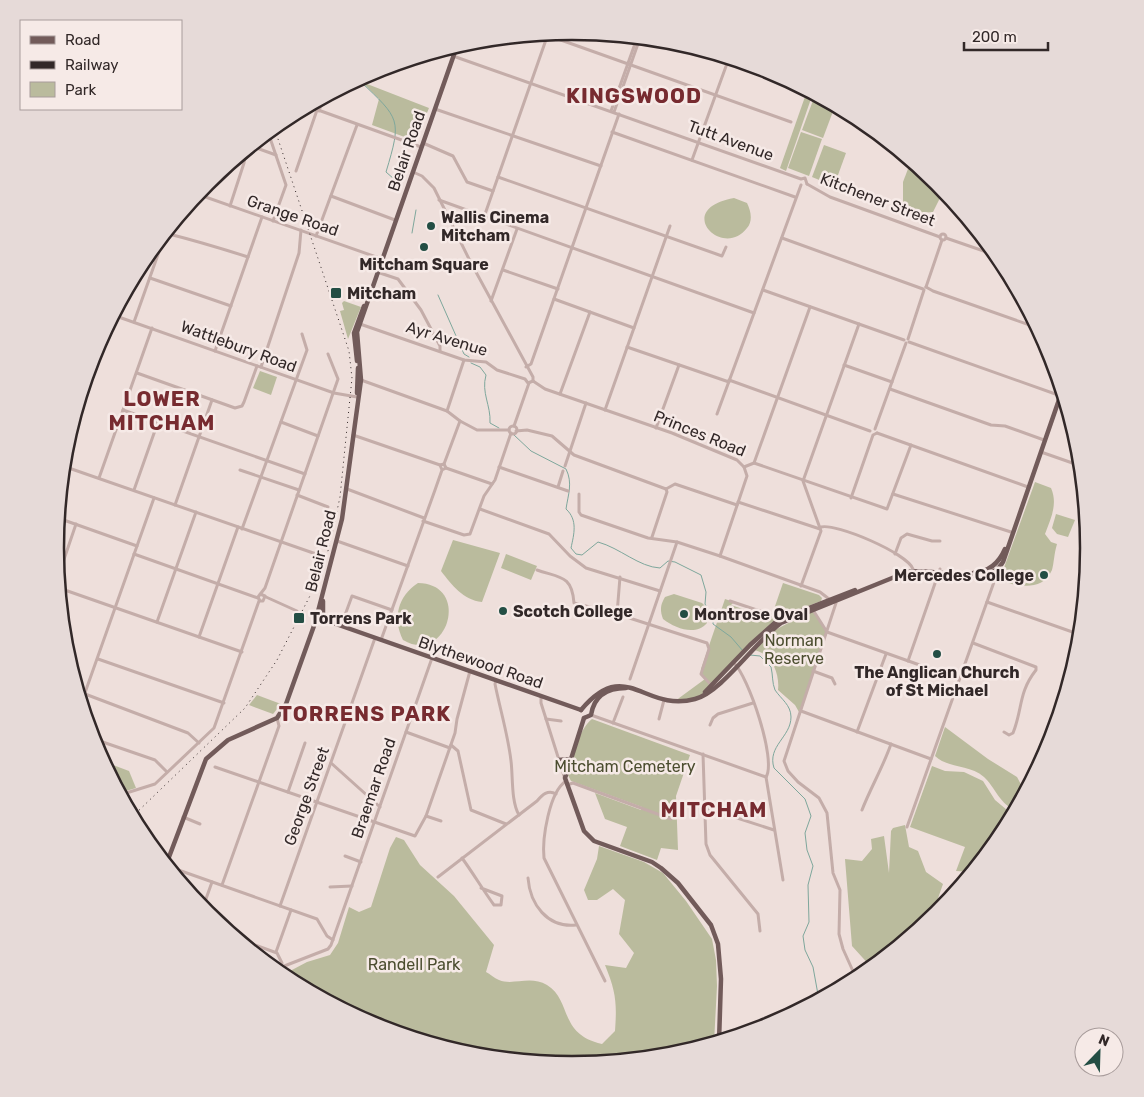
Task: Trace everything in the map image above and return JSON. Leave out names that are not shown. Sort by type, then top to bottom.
[{"type":"main road","name":"Belair Road","points":[[358,397],[354,333],[453,56]]},
{"type":"main road","name":"Belair Road","points":[[277,718],[286,704],[316,617],[337,541],[347,489],[360,380],[357,336],[369,294]]},
{"type":"main road","points":[[584,718],[581,710],[603,689],[616,685],[664,700],[688,700],[713,688],[752,646],[780,622],[907,572],[940,570],[978,576],[992,574],[1003,562],[1044,440],[1059,403]]},
{"type":"main road","points":[[992,574],[1002,556],[1018,515]]},
{"type":"main road","points":[[980,572],[996,564]]},
{"type":"main road","points":[[829,602],[913,568],[992,574]]},
{"type":"main road","points":[[323,594],[323,614],[330,622]]},
{"type":"main road","name":"Blythewood Road","points":[[316,617],[581,710]]},
{"type":"main road","points":[[632,689],[607,691],[595,701],[591,712],[584,718],[566,782],[587,836],[600,844],[652,862],[661,868],[678,883],[711,926],[718,944],[721,979],[719,1035]]},
{"type":"main road","points":[[586,707],[591,712]]},
{"type":"main road","points":[[169,856],[203,764],[209,755],[228,740],[277,718]]},
{"type":"main road","points":[[558,760],[572,759]]},
{"type":"street","points":[[563,40],[791,122]]},
{"type":"street","points":[[484,217],[544,41]]},
{"type":"street","points":[[612,111],[636,44]]},
{"type":"street","name":"Tutt Avenue","points":[[453,56],[801,179],[807,179],[808,184]]},
{"type":"street","points":[[692,160],[727,64]]},
{"type":"street","points":[[296,171],[319,107]]},
{"type":"street","points":[[435,108],[601,166]]},
{"type":"street","points":[[318,110],[400,140],[428,145],[453,156],[467,182],[493,191]]},
{"type":"street","points":[[526,368],[531,365],[619,114]]},
{"type":"street","points":[[316,236],[357,125]]},
{"type":"street","points":[[612,132],[795,198]]},
{"type":"street","points":[[270,139],[286,185],[273,221]]},
{"type":"street","points":[[258,149],[276,156]]},
{"type":"street","points":[[230,206],[245,160]]},
{"type":"street","points":[[412,172],[430,182],[526,368],[531,382]]},
{"type":"street","points":[[498,177],[722,256],[726,247]]},
{"type":"street","points":[[717,414],[801,185],[801,179]]},
{"type":"street","points":[[801,185],[808,184]]},
{"type":"street","name":"Kitchener Street","points":[[808,184],[823,194],[984,252]]},
{"type":"street","points":[[331,196],[395,220]]},
{"type":"street","name":"Grange Road","points":[[205,197],[382,259]]},
{"type":"street","points":[[440,200],[754,313]]},
{"type":"street","points":[[443,208],[448,204]]},
{"type":"street","points":[[215,351],[262,217]]},
{"type":"street","points":[[605,410],[670,226]]},
{"type":"street","points":[[491,301],[517,229]]},
{"type":"street","points":[[137,373],[235,408],[242,406],[259,366],[299,254],[301,230]]},
{"type":"street","points":[[173,234],[190,241],[200,241],[248,257]]},
{"type":"street","points":[[782,238],[1028,325]]},
{"type":"street","points":[[851,498],[943,238]]},
{"type":"street","points":[[134,322],[159,253]]},
{"type":"street","points":[[503,270],[558,288]]},
{"type":"street","points":[[377,272],[398,279],[426,317],[440,346],[440,351]]},
{"type":"street","points":[[150,278],[231,306]]},
{"type":"street","points":[[763,290],[1057,394]]},
{"type":"street","points":[[554,299],[634,328]]},
{"type":"street","points":[[754,462],[810,307]]},
{"type":"street","points":[[560,394],[590,312]]},
{"type":"street","name":"Wattlebury Road","points":[[120,317],[334,393],[358,397]]},
{"type":"street","name":"Ayr Avenue","points":[[360,324],[466,360],[486,362],[497,370],[528,377]]},
{"type":"street","points":[[801,586],[821,528],[803,481],[859,324]]},
{"type":"street","points":[[99,478],[152,328]]},
{"type":"street","points":[[199,637],[307,350],[302,334]]},
{"type":"street","points":[[627,347],[778,397],[870,431],[876,431],[1028,487]]},
{"type":"street","points":[[127,793],[150,786],[214,728],[262,598],[338,380],[328,354]]},
{"type":"street","points":[[447,411],[466,360]]},
{"type":"street","points":[[656,428],[679,365]]},
{"type":"street","points":[[844,365],[892,382]]},
{"type":"street","points":[[528,377],[531,382]]},
{"type":"street","points":[[360,380],[447,411],[477,430],[510,432],[527,430],[552,436],[569,452],[666,489],[675,484],[821,528],[829,526],[875,542],[908,562],[913,568]]},
{"type":"street","points":[[347,489],[468,535],[472,531],[499,467],[510,432],[531,382]]},
{"type":"street","name":"Princes Road","points":[[531,382],[545,389],[656,428],[737,460],[744,467],[754,462],[887,510],[893,494]]},
{"type":"street","points":[[890,389],[991,425],[1005,426],[1044,440]]},
{"type":"street","points":[[331,399],[342,395]]},
{"type":"street","points":[[175,505],[212,400]]},
{"type":"street","points":[[565,466],[586,403]]},
{"type":"street","points":[[123,410],[304,474]]},
{"type":"street","points":[[440,466],[444,464],[460,421]]},
{"type":"street","points":[[134,490],[158,422]]},
{"type":"street","points":[[281,422],[318,436]]},
{"type":"street","points":[[514,426],[516,431]]},
{"type":"street","points":[[870,431],[873,435]]},
{"type":"street","points":[[353,435],[440,466],[442,470]]},
{"type":"street","points":[[911,445],[893,494],[1011,532]]},
{"type":"street","points":[[1040,452],[1073,463]]},
{"type":"street","points":[[444,464],[446,468],[492,484]]},
{"type":"street","points":[[499,467],[568,491]]},
{"type":"street","points":[[720,555],[747,476],[744,467]]},
{"type":"street","points":[[70,468],[319,555]]},
{"type":"street","points":[[381,640],[442,470],[446,468]]},
{"type":"street","points":[[240,470],[299,490]]},
{"type":"street","points":[[558,487],[563,471]]},
{"type":"street","points":[[652,537],[667,492],[666,489]]},
{"type":"street","points":[[579,494],[580,515],[648,538],[652,537],[677,542],[720,555],[820,592],[829,602],[827,632],[784,758],[788,771],[804,788],[819,798],[827,813],[834,873],[840,890],[839,931],[843,949],[854,972]]},
{"type":"street","points":[[297,495],[328,507]]},
{"type":"street","points":[[85,693],[154,498]]},
{"type":"street","points":[[480,509],[548,534],[570,556],[586,568],[660,590]]},
{"type":"street","points":[[157,622],[196,512]]},
{"type":"street","points":[[65,520],[137,546]]},
{"type":"street","points":[[64,558],[76,524]]},
{"type":"street","points":[[895,554],[901,538],[907,534],[932,541],[940,541]]},
{"type":"street","points":[[337,541],[408,566]]},
{"type":"street","points":[[630,679],[677,542]]},
{"type":"street","points":[[134,554],[253,596],[271,600],[297,611]]},
{"type":"street","points":[[537,570],[556,575],[567,582],[573,590],[574,603],[649,624],[708,645],[701,674],[713,688]]},
{"type":"street","points":[[908,661],[940,570]]},
{"type":"street","points":[[907,826],[995,580],[992,574]]},
{"type":"street","points":[[617,614],[620,577]]},
{"type":"street","points":[[66,590],[242,652]]},
{"type":"street","points":[[341,626],[352,596],[392,610]]},
{"type":"street","points":[[730,601],[775,616],[780,622]]},
{"type":"street","points":[[987,602],[1073,632]]},
{"type":"street","points":[[812,608],[827,632],[959,679]]},
{"type":"street","name":"George Street","points":[[280,906],[375,638]]},
{"type":"street","points":[[973,643],[1036,666],[1036,670],[1024,686],[1019,701],[1019,718],[1013,733],[1009,735],[1004,732]]},
{"type":"street","points":[[857,732],[886,654]]},
{"type":"street","name":"Braemar Road","points":[[333,940],[432,658]]},
{"type":"street","points":[[98,659],[224,703]]},
{"type":"street","points":[[737,662],[754,703],[767,747],[769,765],[766,777],[783,880]]},
{"type":"street","points":[[215,767],[415,836],[426,816],[450,746],[470,671]]},
{"type":"street","points":[[813,671],[832,678],[834,684]]},
{"type":"street","points":[[496,680],[495,684],[511,762],[516,810],[519,815]]},
{"type":"street","points":[[85,694],[188,733],[199,743]]},
{"type":"street","points":[[541,696],[546,719],[566,782]]},
{"type":"street","points":[[613,723],[623,697]]},
{"type":"street","points":[[659,719],[664,700]]},
{"type":"street","points":[[710,725],[710,720],[718,714],[754,703]]},
{"type":"street","points":[[801,711],[932,759]]},
{"type":"street","points":[[591,712],[613,723],[766,777]]},
{"type":"street","points":[[222,885],[279,726],[277,718]]},
{"type":"street","points":[[546,719],[560,721]]},
{"type":"street","points":[[406,732],[450,746],[458,751],[471,810],[506,824]]},
{"type":"street","points":[[101,741],[155,760],[167,772]]},
{"type":"street","points":[[288,792],[305,743]]},
{"type":"street","points":[[862,810],[880,774],[891,744]]},
{"type":"street","points":[[703,754],[703,807],[706,844],[710,855],[758,914],[760,932]]},
{"type":"street","points":[[332,762],[380,807]]},
{"type":"street","points":[[605,981],[544,858],[542,840],[559,785],[566,782],[573,783],[671,819]]},
{"type":"street","points":[[438,877],[547,792],[556,794]]},
{"type":"street","points":[[703,807],[774,830]]},
{"type":"street","points":[[426,816],[441,821]]},
{"type":"street","points":[[183,817],[200,824]]},
{"type":"street","points":[[346,856],[361,862]]},
{"type":"street","points":[[462,858],[481,888],[494,905],[501,905],[502,896],[481,888]]},
{"type":"street","points":[[179,871],[320,921],[327,936],[333,940],[328,949],[283,967]]},
{"type":"street","points":[[528,878],[534,903],[539,912],[567,926],[576,925]]},
{"type":"street","points":[[205,901],[212,882]]},
{"type":"street","points":[[330,887],[352,886]]},
{"type":"street","points":[[276,952],[291,910]]},
{"type":"street","points":[[252,944],[276,952],[282,963]]},
{"type":"green space","points":[[364,84],[429,108],[417,137],[410,139],[372,125],[379,99]]},
{"type":"green space","points":[[805,96],[811,100],[786,171],[780,168]]},
{"type":"green space","points":[[813,101],[833,112],[823,138],[802,130]]},
{"type":"green space","points":[[801,132],[822,139],[809,176],[788,168]]},
{"type":"green space","points":[[824,145],[846,153],[834,186],[812,177]]},
{"type":"green space","points":[[909,167],[940,198],[933,212],[921,213],[903,202],[903,182]]},
{"type":"green space","points":[[734,198],[747,203],[751,216],[749,225],[737,236],[726,238],[716,235],[708,229],[705,221],[706,212],[716,204]]},
{"type":"green space","points":[[344,301],[361,307],[348,339],[340,311],[344,310],[342,303]]},
{"type":"green space","points":[[260,371],[277,377],[271,395],[253,388]]},
{"type":"green space","points":[[1035,482],[1051,488],[1053,494],[1053,511],[1045,534],[1051,542],[1057,544],[1053,567],[1048,577],[1037,584],[1030,586],[1016,585],[1002,581],[1001,576]]},
{"type":"green space","points":[[1056,514],[1075,520],[1068,537],[1057,534],[1052,528]]},
{"type":"green space","points":[[453,540],[500,553],[482,602],[475,601],[464,595],[441,571]]},
{"type":"green space","points":[[506,554],[537,566],[531,580],[501,568]]},
{"type":"green space","points":[[418,583],[435,587],[445,596],[449,608],[447,622],[441,634],[432,642],[418,645],[403,640],[398,624],[398,616],[399,608],[406,594]]},
{"type":"green space","points":[[783,583],[819,595],[822,598],[821,601],[784,615],[773,612]]},
{"type":"green space","name":"Montrose Oval","points":[[674,594],[702,603],[707,608],[707,623],[697,629],[686,630],[674,626],[663,619],[661,608],[663,600],[665,597]]},
{"type":"green space","points":[[725,599],[734,602],[731,605],[766,617],[769,614],[778,620],[712,687],[695,699],[675,701],[705,679],[701,674],[701,669]]},
{"type":"green space","name":"Norman Reserve","points":[[813,610],[827,632],[799,712],[795,705],[778,690],[776,670],[773,664],[765,655],[753,650],[775,630]]},
{"type":"green space","points":[[257,695],[281,704],[273,714],[249,705]]},
{"type":"green space","name":"Mitcham Cemetery","points":[[592,719],[690,755],[676,796],[678,850],[661,848],[657,860],[620,846],[627,827],[605,819],[595,793],[641,810],[642,807],[571,781],[568,775],[577,745],[583,730]]},
{"type":"green space","points":[[945,727],[988,759],[1017,777],[1021,785],[1009,807],[984,777],[972,770],[946,763],[935,756]]},
{"type":"green space","points":[[113,766],[129,771],[136,788],[126,791]]},
{"type":"green space","points":[[932,766],[945,771],[964,772],[983,781],[995,800],[1007,810],[995,831],[964,872],[956,871],[965,847],[910,827]]},
{"type":"green space","points":[[905,825],[909,847],[918,851],[926,872],[943,884],[936,903],[932,908],[882,952],[867,963],[852,946],[845,859],[862,861],[872,849],[871,839],[884,836],[889,873],[891,831],[893,828]]},
{"type":"green space","name":"Randell Park","points":[[396,837],[404,840],[420,865],[454,896],[494,945],[486,972],[504,982],[534,981],[547,985],[555,991],[578,1033],[602,1044],[615,1031],[616,1021],[614,990],[605,965],[626,968],[634,953],[619,934],[625,900],[613,889],[597,900],[588,900],[584,890],[597,859],[599,846],[644,862],[663,873],[686,901],[712,939],[716,960],[717,986],[714,1037],[638,1053],[605,1056],[539,1056],[506,1053],[440,1040],[377,1018],[347,1005],[290,972],[307,962],[330,955],[338,943],[349,907],[359,912],[371,907],[390,848]]},
{"type":"waterway","points":[[364,85],[383,104],[394,121],[394,141],[386,172],[394,179]]},
{"type":"waterway","points":[[412,233],[416,210]]},
{"type":"waterway","points":[[438,295],[464,354],[469,357]]},
{"type":"waterway","points":[[471,363],[480,367],[486,375],[485,393],[490,423],[499,428]]},
{"type":"waterway","points":[[514,435],[531,451],[566,469],[570,484],[566,509],[574,522],[571,548],[576,554],[582,555],[598,542],[652,567],[660,568],[668,561],[675,562],[701,575],[706,592],[705,604],[713,618],[713,624],[731,637],[743,651]]},
{"type":"waterway","points":[[750,655],[760,656],[771,667],[775,690],[788,706],[791,713],[790,724],[776,747],[773,760],[774,768],[805,799],[811,816],[805,833],[807,850],[813,866],[808,885],[809,922],[803,936],[805,950],[813,967],[818,994]]},
{"type":"railway","points":[[137,812],[245,708],[277,660],[315,586],[329,548],[340,497],[352,378],[349,351],[277,135]]},
{"type":"place","name":"Wallis Cinema Mitcham","points":[[431,226]]},
{"type":"place","name":"Mitcham Square","points":[[424,247]]},
{"type":"place","name":"Mitcham","points":[[336,293]]},
{"type":"place","name":"Mercedes College","points":[[1044,575]]},
{"type":"place","name":"Scotch College","points":[[503,611]]},
{"type":"place","name":"Montrose Oval","points":[[684,614]]},
{"type":"place","name":"Torrens Park","points":[[299,618]]},
{"type":"place","name":"The Anglican Church of St Michael","points":[[937,654]]},
{"type":"district","name":"KINGSWOOD","points":[[634,96]]},
{"type":"district","name":"LOWER MITCHAM","points":[[162,411]]},
{"type":"district","name":"TORRENS PARK","points":[[365,714]]},
{"type":"district","name":"MITCHAM","points":[[714,810]]}]
